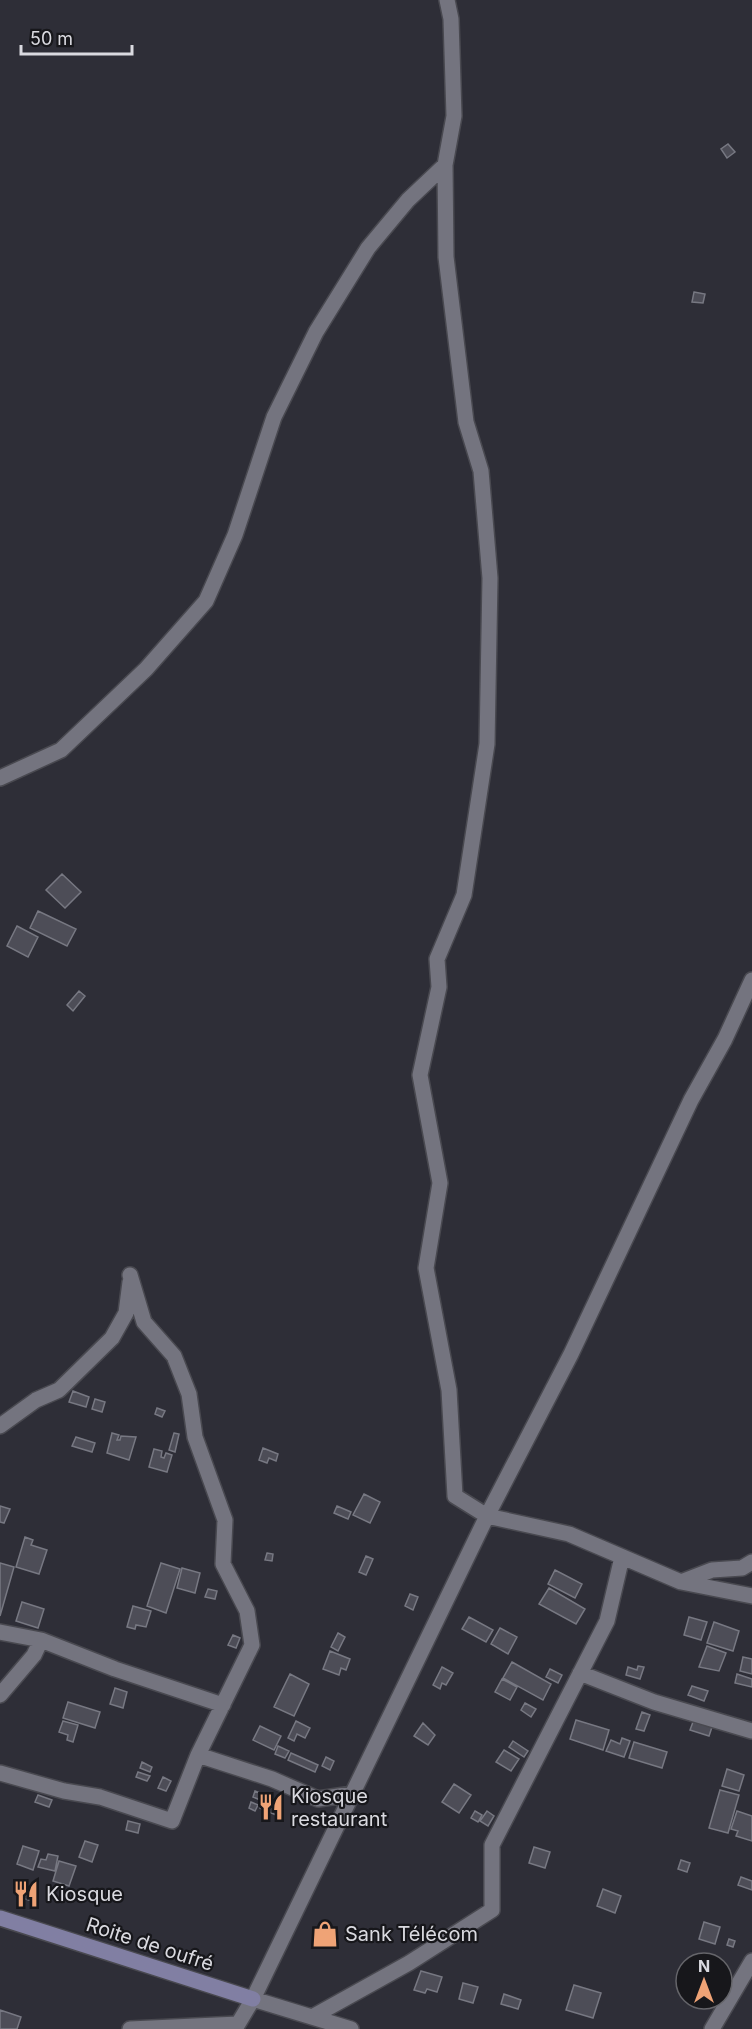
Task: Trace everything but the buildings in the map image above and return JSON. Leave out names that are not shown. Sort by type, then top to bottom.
[{"type":"street","points":[[447,0],[451,19],[453,116],[445,165],[446,257],[466,422],[481,471],[490,578],[490,692],[487,744],[464,895],[437,959],[439,987],[420,1075],[440,1183],[426,1268],[449,1390],[455,1496],[487,1516],[569,1534],[681,1582],[752,1596]]},
{"type":"street","points":[[0,778],[61,750],[146,669],[206,601],[235,535],[274,417],[316,332],[368,248],[408,200],[445,165]]},
{"type":"street","points":[[130,2029],[237,2026],[253,1999],[487,1516],[571,1354],[691,1100],[725,1040],[752,980]]},
{"type":"street","points":[[0,1426],[36,1400],[59,1390],[112,1338],[126,1313],[130,1275],[144,1322],[174,1356],[189,1394],[195,1437],[225,1520],[223,1564],[247,1611],[252,1645],[198,1755],[172,1821],[100,1797],[64,1791],[0,1773]]},
{"type":"street","points":[[312,2017],[409,1963],[492,1910],[492,1845],[607,1621],[622,1557]]},
{"type":"street","points":[[681,1582],[712,1570],[742,1568],[752,1562]]},
{"type":"street","points":[[0,1632],[41,1640],[224,1705]]},
{"type":"street","points":[[0,1695],[34,1655],[41,1640]]},
{"type":"street","points":[[580,1673],[654,1702],[752,1731]]},
{"type":"street","points":[[198,1755],[272,1779],[318,1799],[352,1794]]},
{"type":"street","name":"Roite de oufré","points":[[0,1918],[253,1999]]},
{"type":"street","points":[[712,2029],[752,1961]]},
{"type":"street","points":[[253,1999],[312,2017],[335,2027],[351,2029]]},
{"type":"place","name":"Kiosque restaurant","points":[[271,1807]]},
{"type":"place","name":"Kiosque","points":[[26,1894]]},
{"type":"place","name":"Sank Télécom","points":[[325,1934]]}]
